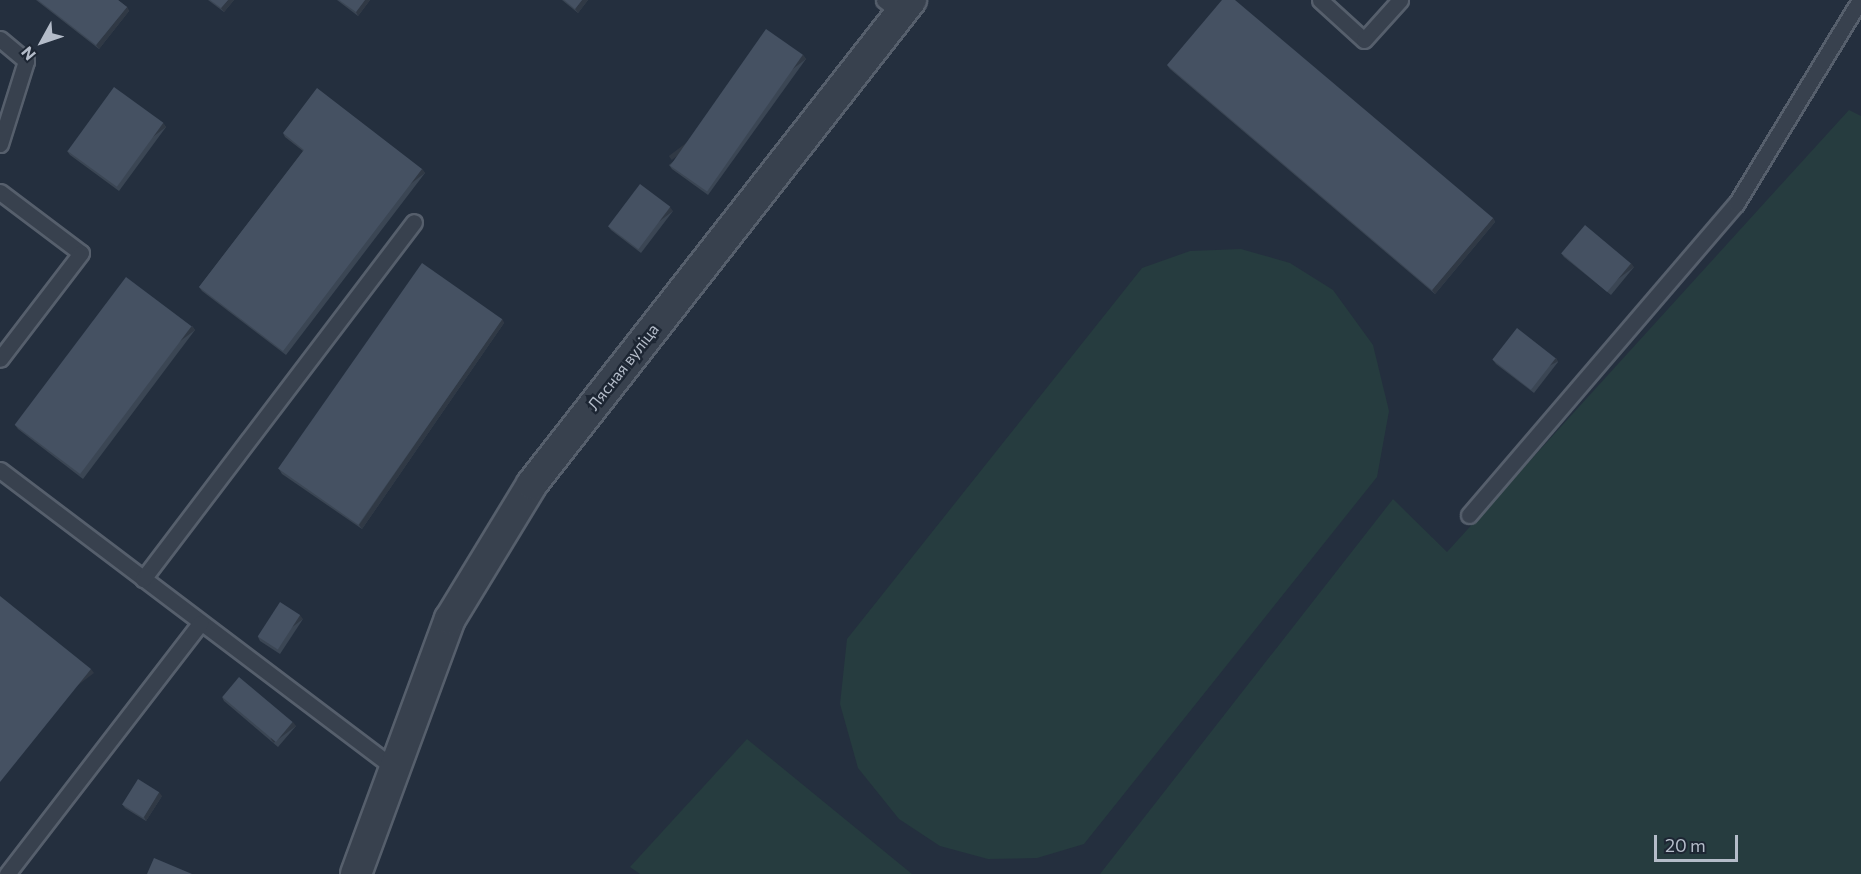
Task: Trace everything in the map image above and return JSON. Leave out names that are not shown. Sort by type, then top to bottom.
[{"type":"street","name":"Лясная вуліца","points":[[356,874],[450,619],[532,484],[899,4]]},
{"type":"lane","points":[[1320,0],[1364,40],[1400,0]]},
{"type":"lane","points":[[1469,515],[1736,204],[1860,0]]},
{"type":"lane","points":[[0,39],[26,61],[0,144]]},
{"type":"lane","points":[[0,192],[81,253],[0,359]]},
{"type":"lane","points":[[143,579],[414,222]]},
{"type":"lane","points":[[0,470],[395,769]]},
{"type":"lane","points":[[7,874],[200,623]]},
{"type":"green space","points":[[1849,110],[1861,116],[1861,874],[1100,874],[1393,499],[1447,552]]},
{"type":"green space","points":[[1241,249],[1290,263],[1333,290],[1373,345],[1389,411],[1377,477],[1084,844],[1037,858],[988,859],[940,846],[899,819],[858,768],[840,704],[847,639],[1142,268],[1190,251]]},
{"type":"green space","points":[[747,739],[912,874],[640,874],[630,867]]},
{"type":"building","points":[[38,0],[118,0],[127,7],[96,45]]},
{"type":"building","points":[[210,0],[228,0],[221,8]]},
{"type":"building","points":[[339,0],[365,0],[356,12]]},
{"type":"building","points":[[564,0],[582,0],[575,9]]},
{"type":"building","points":[[1222,0],[1235,0],[1493,218],[1432,290],[1167,65]]},
{"type":"building","points":[[766,29],[803,55],[707,192],[670,166]]},
{"type":"building","points":[[114,87],[163,123],[117,187],[68,151]]},
{"type":"building","points":[[317,88],[422,169],[283,351],[199,287],[304,150],[283,133]]},
{"type":"building","points":[[640,184],[670,207],[638,249],[608,226]]},
{"type":"building","points":[[1585,225],[1631,264],[1607,292],[1561,253]]},
{"type":"building","points":[[422,263],[502,319],[358,525],[278,469]]},
{"type":"building","points":[[126,277],[191,326],[80,474],[15,425]]},
{"type":"building","points":[[1517,328],[1556,358],[1531,390],[1492,360]]},
{"type":"building","points":[[0,596],[91,669],[0,782]]},
{"type":"building","points":[[280,602],[300,615],[278,649],[258,636]]},
{"type":"building","points":[[239,677],[293,722],[276,742],[222,697]]},
{"type":"building","points":[[138,779],[159,792],[143,818],[122,804]]},
{"type":"building","points":[[154,858],[192,874],[147,874]]}]
